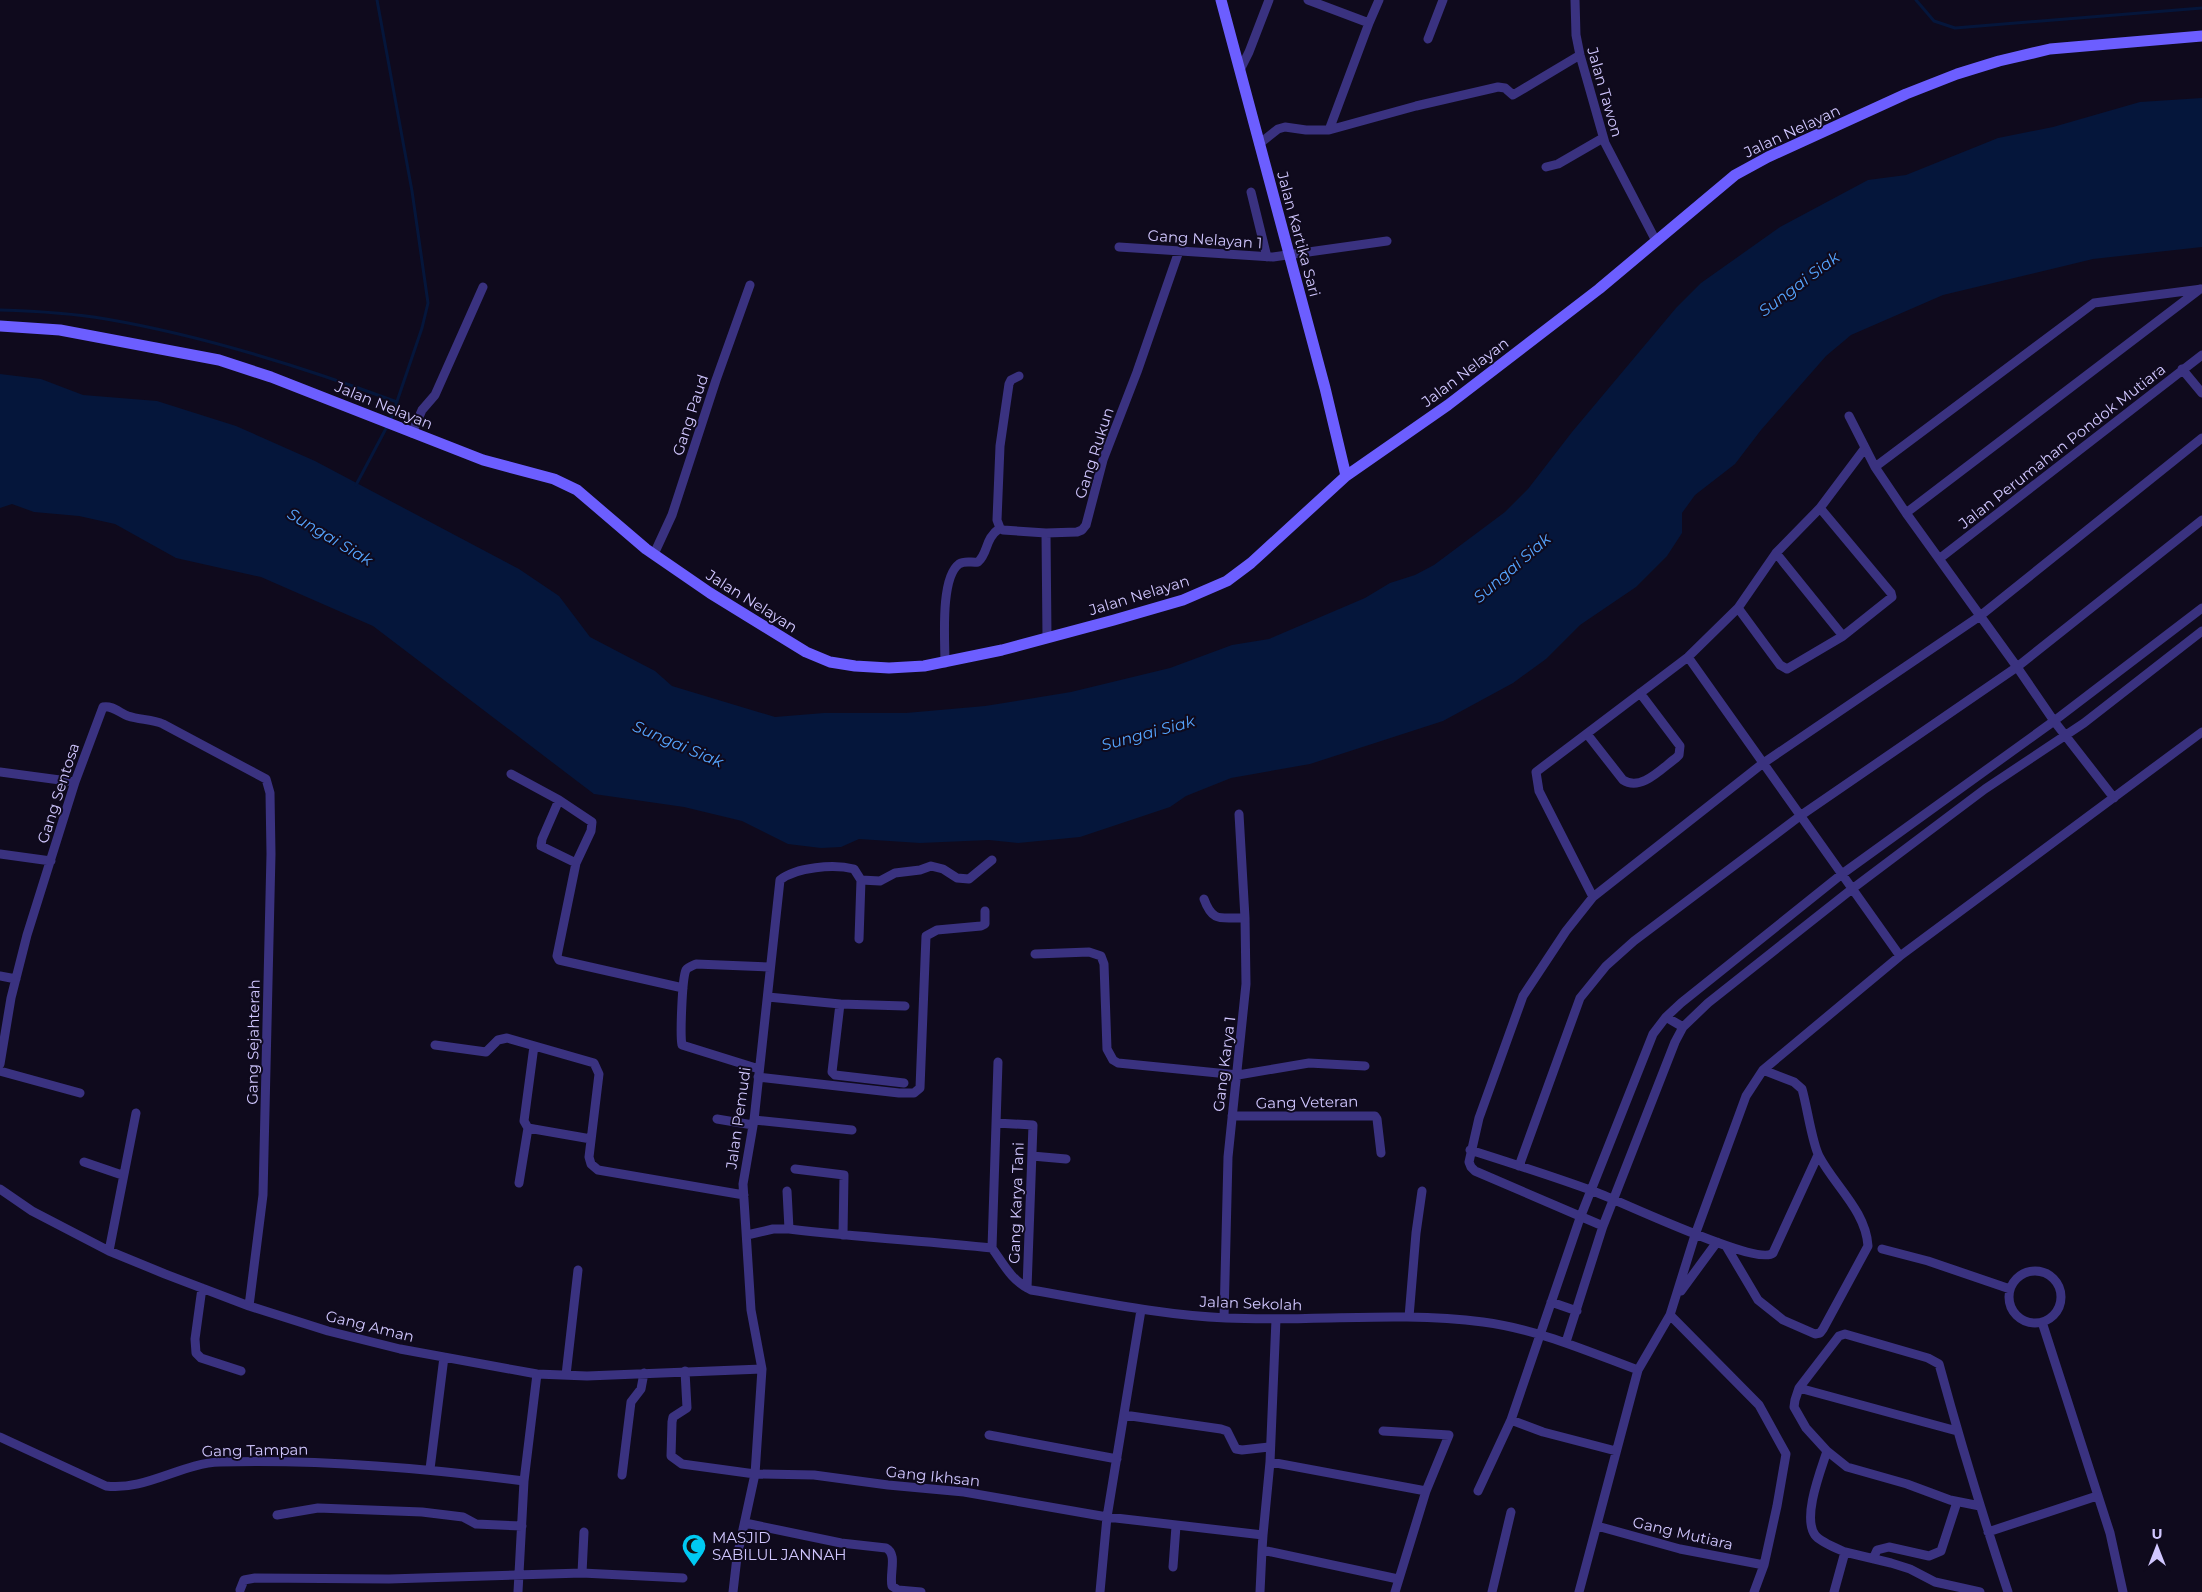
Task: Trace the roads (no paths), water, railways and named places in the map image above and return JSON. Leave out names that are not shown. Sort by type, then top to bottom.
[{"type":"main road","name":"Jalan Kartika Sari","points":[[1221,0],[1286,256],[1325,388],[1346,476]]},
{"type":"main road","name":"Jalan Nelayan","points":[[0,326],[60,330],[220,360],[272,377],[483,460],[554,479],[577,490],[654,554],[715,597],[781,638],[830,662],[889,668],[946,663],[1184,600],[1227,581],[1251,563],[1346,476],[1448,405],[1605,284],[1735,175],[1756,163],[1828,129],[1957,74],[2050,49],[2202,36]]},
{"type":"street","points":[[1240,70],[1249,52],[1268,0]]},
{"type":"street","points":[[1308,0],[1369,23]]},
{"type":"street","points":[[1329,130],[1378,0]]},
{"type":"street","points":[[1428,39],[1442,0]]},
{"type":"street","name":"Jalan Tawon","points":[[1575,0],[1576,35],[1580,55],[1603,138],[1656,241]]},
{"type":"street","points":[[1259,144],[1278,129],[1285,127],[1306,130],[1329,130],[1416,106],[1498,88],[1505,88],[1513,95],[1580,55]]},
{"type":"street","points":[[1546,166],[1558,164],[1603,138]]},
{"type":"street","points":[[1251,192],[1270,257]]},
{"type":"street","name":"Gang Nelayan 1","points":[[1119,247],[1270,257],[1387,241]]},
{"type":"street","name":"Gang Rukun","points":[[1000,528],[1046,533],[1077,532],[1086,525],[1095,486],[1108,447],[1137,372],[1179,251]]},
{"type":"street","name":"Gang Paud","points":[[654,554],[672,515],[716,380],[750,285]]},
{"type":"street","points":[[412,433],[422,410],[435,394],[483,287]]},
{"type":"street","points":[[1875,467],[2094,303],[2201,289]]},
{"type":"street","points":[[1906,513],[2201,289]]},
{"type":"street","name":"Jalan Perumahan Pondok Mutiara","points":[[1939,559],[2202,355]]},
{"type":"street","points":[[2182,369],[2202,393]]},
{"type":"street","points":[[946,663],[946,606],[952,575],[958,565],[964,562],[978,562],[981,560],[988,539],[992,533],[1000,528],[997,520],[1000,446],[1009,384],[1011,380],[1019,376]]},
{"type":"street","points":[[1849,416],[1875,467],[1906,513],[2054,721],[2114,798]]},
{"type":"street","points":[[1603,1226],[1580,1218],[1475,1171],[1470,1167],[1469,1162],[1470,1150],[1479,1118],[1524,996],[1566,931],[1594,897],[1762,764],[1980,616],[2202,438]]},
{"type":"street","points":[[1594,897],[1539,791],[1536,775],[1688,657],[1738,608],[1776,553],[1820,508],[1865,448]]},
{"type":"street","points":[[1738,608],[1780,665],[1787,669],[1843,636],[1892,597],[1891,592],[1820,508]]},
{"type":"street","points":[[1519,1166],[1580,998],[1606,966],[1634,941],[1800,816],[2017,667],[2202,520]]},
{"type":"street","points":[[1046,533],[1047,637]]},
{"type":"street","points":[[1776,553],[1843,636]]},
{"type":"street","points":[[1478,1491],[1511,1420],[1580,1218],[1653,1034],[1666,1017],[1680,1002],[1842,874],[2054,721],[2202,608]]},
{"type":"street","points":[[1566,1342],[1603,1226],[1615,1200],[1675,1042],[1683,1027],[1708,1003],[1852,889],[1985,789],[2066,736],[2202,631]]},
{"type":"street","points":[[1688,657],[1762,764],[1900,956]]},
{"type":"street","points":[[1587,734],[1623,780],[1632,784],[1640,783],[1676,758],[1679,755],[1680,746],[1640,694]]},
{"type":"street","name":"Gang Sentosa","points":[[0,1064],[4,1032],[27,935],[75,782],[101,710],[106,706],[130,717],[151,719],[163,724],[266,779]]},
{"type":"street","points":[[1579,1592],[1638,1370],[1670,1315],[1695,1235],[1746,1096],[1763,1070],[1900,956],[2202,732]]},
{"type":"street","points":[[0,772],[75,782]]},
{"type":"street","points":[[511,774],[560,800],[592,822],[591,831],[576,863],[558,956],[559,960],[683,988]]},
{"type":"street","name":"Gang Sejahterah","points":[[249,1306],[263,1195],[271,854],[270,793],[266,779]]},
{"type":"street","points":[[560,800],[542,839],[541,846],[576,863]]},
{"type":"street","name":"Gang Karya 1","points":[[1224,1318],[1228,1157],[1246,984],[1245,918],[1239,814]]},
{"type":"street","points":[[0,854],[51,861]]},
{"type":"street","points":[[859,939],[861,880],[880,881],[895,873],[920,870],[931,866],[943,868],[957,878],[969,879],[992,860]]},
{"type":"street","name":"Jalan Pemudi","points":[[733,1592],[737,1557],[755,1474],[762,1369],[751,1310],[744,1172],[753,1122],[780,880],[796,870],[844,867],[854,870],[861,880]]},
{"type":"street","points":[[1204,899],[1209,913],[1215,917],[1245,918]]},
{"type":"street","points":[[770,967],[696,964],[689,967],[685,972],[683,988],[682,1045],[759,1073],[899,1094],[914,1093],[920,1088],[926,936],[937,930],[985,924],[985,911]]},
{"type":"street","points":[[1035,954],[1089,952],[1102,956],[1108,1049],[1113,1060],[1118,1063],[1238,1075],[1309,1063],[1364,1066]]},
{"type":"street","points":[[0,976],[16,979]]},
{"type":"street","points":[[768,997],[840,1004],[905,1006]]},
{"type":"street","points":[[840,1004],[832,1072],[835,1075],[904,1083]]},
{"type":"street","points":[[1666,1017],[1683,1027]]},
{"type":"street","points":[[434,1045],[486,1052],[498,1040],[507,1038],[594,1063],[599,1074],[588,1157],[591,1164],[598,1170],[744,1195]]},
{"type":"street","points":[[519,1183],[528,1128],[524,1121],[534,1046]]},
{"type":"street","name":"Gang Karya Tani","points":[[992,1248],[998,1062]]},
{"type":"street","points":[[0,1070],[80,1094]]},
{"type":"street","points":[[1722,1244],[1758,1300],[1783,1320],[1815,1334],[1820,1333],[1868,1246],[1866,1230],[1818,1155],[1802,1089],[1794,1082],[1763,1070]]},
{"type":"street","points":[[109,1251],[122,1175],[136,1113]]},
{"type":"street","name":"Gang Veteran","points":[[1232,1116],[1375,1116],[1381,1153]]},
{"type":"street","points":[[718,1119],[852,1130]]},
{"type":"street","name":"Gang Karya Tani","points":[[996,1123],[1033,1125],[1027,1288]]},
{"type":"street","points":[[528,1128],[591,1139]]},
{"type":"street","points":[[1470,1150],[1592,1191],[1695,1235],[1763,1256],[1770,1255],[1773,1252],[1818,1155]]},
{"type":"street","points":[[1032,1156],[1066,1159]]},
{"type":"street","points":[[84,1162],[122,1175]]},
{"type":"street","points":[[796,1169],[844,1175],[843,1235]]},
{"type":"street","name":"Gang Aman","points":[[0,1189],[32,1211],[109,1251],[249,1306],[328,1331],[444,1357],[536,1374],[587,1376],[644,1372],[762,1369]]},
{"type":"street","points":[[787,1191],[789,1228]]},
{"type":"street","points":[[1409,1317],[1416,1233],[1422,1191]]},
{"type":"street","points":[[747,1235],[773,1229],[789,1228],[843,1235],[992,1248],[1011,1277],[1027,1288]]},
{"type":"street","points":[[1677,1297],[1722,1244]]},
{"type":"street","points":[[1882,1249],[1928,1261],[2010,1289]]},
{"type":"street","points":[[566,1374],[578,1270]]},
{"type":"street","points":[[2034,1271],[2046,1273],[2056,1281],[2061,1293],[2060,1305],[2053,1316],[2042,1322],[2030,1323],[2014,1313],[2009,1301],[2010,1289],[2015,1278],[2034,1271]]},
{"type":"street","points":[[202,1288],[195,1339],[196,1353],[201,1358],[241,1371]]},
{"type":"street","name":"Jalan Sekolah","points":[[1027,1288],[1141,1310],[1224,1318],[1409,1317],[1483,1322],[1541,1333],[1638,1370]]},
{"type":"street","points":[[1551,1302],[1577,1311]]},
{"type":"street","points":[[1100,1592],[1106,1516],[1141,1310]]},
{"type":"street","points":[[1670,1315],[1759,1405],[1786,1454],[1764,1565],[1754,1592]]},
{"type":"street","points":[[1260,1592],[1270,1462],[1269,1447],[1276,1319]]},
{"type":"street","points":[[2042,1322],[2110,1533],[2123,1592]]},
{"type":"street","points":[[1980,1506],[1958,1502],[1908,1484],[1847,1467],[1827,1452],[1806,1428],[1794,1407],[1799,1388],[1839,1336],[1845,1334],[1928,1358],[1939,1364],[1957,1431],[2008,1592]]},
{"type":"street","points":[[430,1469],[444,1357]]},
{"type":"street","name":"Gang Ikhsan","points":[[685,1371],[687,1408],[673,1417],[671,1456],[682,1464],[755,1474],[814,1475],[888,1485],[964,1492],[1106,1516],[1176,1526],[1263,1535]]},
{"type":"street","points":[[622,1475],[632,1402],[641,1389],[644,1372]]},
{"type":"street","points":[[518,1592],[524,1481],[536,1374]]},
{"type":"street","points":[[1799,1388],[1957,1431]]},
{"type":"street","points":[[1124,1415],[1221,1429],[1227,1431],[1236,1449],[1269,1447]]},
{"type":"street","points":[[1511,1420],[1543,1432],[1616,1451]]},
{"type":"street","points":[[1383,1431],[1448,1434],[1449,1436],[1426,1491],[1395,1592]]},
{"type":"street","points":[[989,1435],[1117,1459]]},
{"type":"street","name":"Gang Tampan","points":[[0,1437],[98,1482],[114,1487],[146,1480],[194,1464],[220,1462],[312,1463],[430,1469],[524,1481]]},
{"type":"street","points":[[1827,1452],[1815,1488],[1810,1526],[1815,1536],[1845,1552],[1910,1569],[1936,1582],[1980,1592]]},
{"type":"street","points":[[1270,1462],[1426,1491]]},
{"type":"street","points":[[1988,1532],[2097,1496]]},
{"type":"street","points":[[1873,1559],[1877,1550],[1888,1547],[1929,1556],[1935,1555],[1940,1551],[1958,1502]]},
{"type":"street","points":[[277,1516],[318,1508],[422,1512],[463,1517],[476,1524],[522,1526]]},
{"type":"street","points":[[1492,1592],[1511,1512]]},
{"type":"street","points":[[745,1523],[841,1543],[886,1548],[890,1550],[893,1556],[892,1586],[898,1590],[921,1592]]},
{"type":"street","points":[[1173,1567],[1176,1526]]},
{"type":"street","name":"Gang Mutiara","points":[[1597,1526],[1680,1549],[1764,1565]]},
{"type":"street","points":[[582,1573],[584,1532]]},
{"type":"street","points":[[1262,1550],[1398,1579]]},
{"type":"street","points":[[1834,1592],[1845,1552]]},
{"type":"street","points":[[240,1590],[244,1580],[255,1578],[389,1579],[582,1573],[683,1578]]},
{"type":"water","name":"Sungai Siak","points":[[2202,98],[2202,247],[2093,259],[1943,295],[1851,335],[1826,356],[1761,430],[1735,464],[1695,495],[1682,513],[1682,533],[1667,556],[1636,587],[1580,625],[1546,659],[1513,683],[1443,721],[1310,764],[1231,778],[1186,796],[1170,807],[1080,837],[1018,843],[989,840],[920,843],[859,839],[841,847],[821,848],[788,844],[742,821],[684,807],[594,794],[373,626],[261,577],[176,558],[115,524],[79,516],[34,512],[12,504],[0,508],[0,374],[41,379],[83,395],[157,401],[236,426],[315,461],[519,569],[559,596],[590,637],[655,671],[672,686],[775,717],[824,713],[906,713],[985,706],[1071,692],[1170,668],[1232,645],[1269,639],[1365,598],[1390,583],[1415,575],[1434,565],[1505,512],[1528,489],[1572,432],[1676,308],[1701,283],[1780,227],[1868,180],[1906,175],[1998,138],[2053,127],[2140,102]]},
{"type":"waterway","points":[[356,485],[391,419],[422,328],[428,303],[412,191],[377,0]]},
{"type":"waterway","points":[[1916,0],[1934,21],[1955,28],[2202,8]]},
{"type":"waterway","points":[[0,310],[93,317],[180,334],[290,365],[397,402]]},
{"type":"place","name":"MASJID SABILUL JANNAH","points":[[694,1567]]}]
